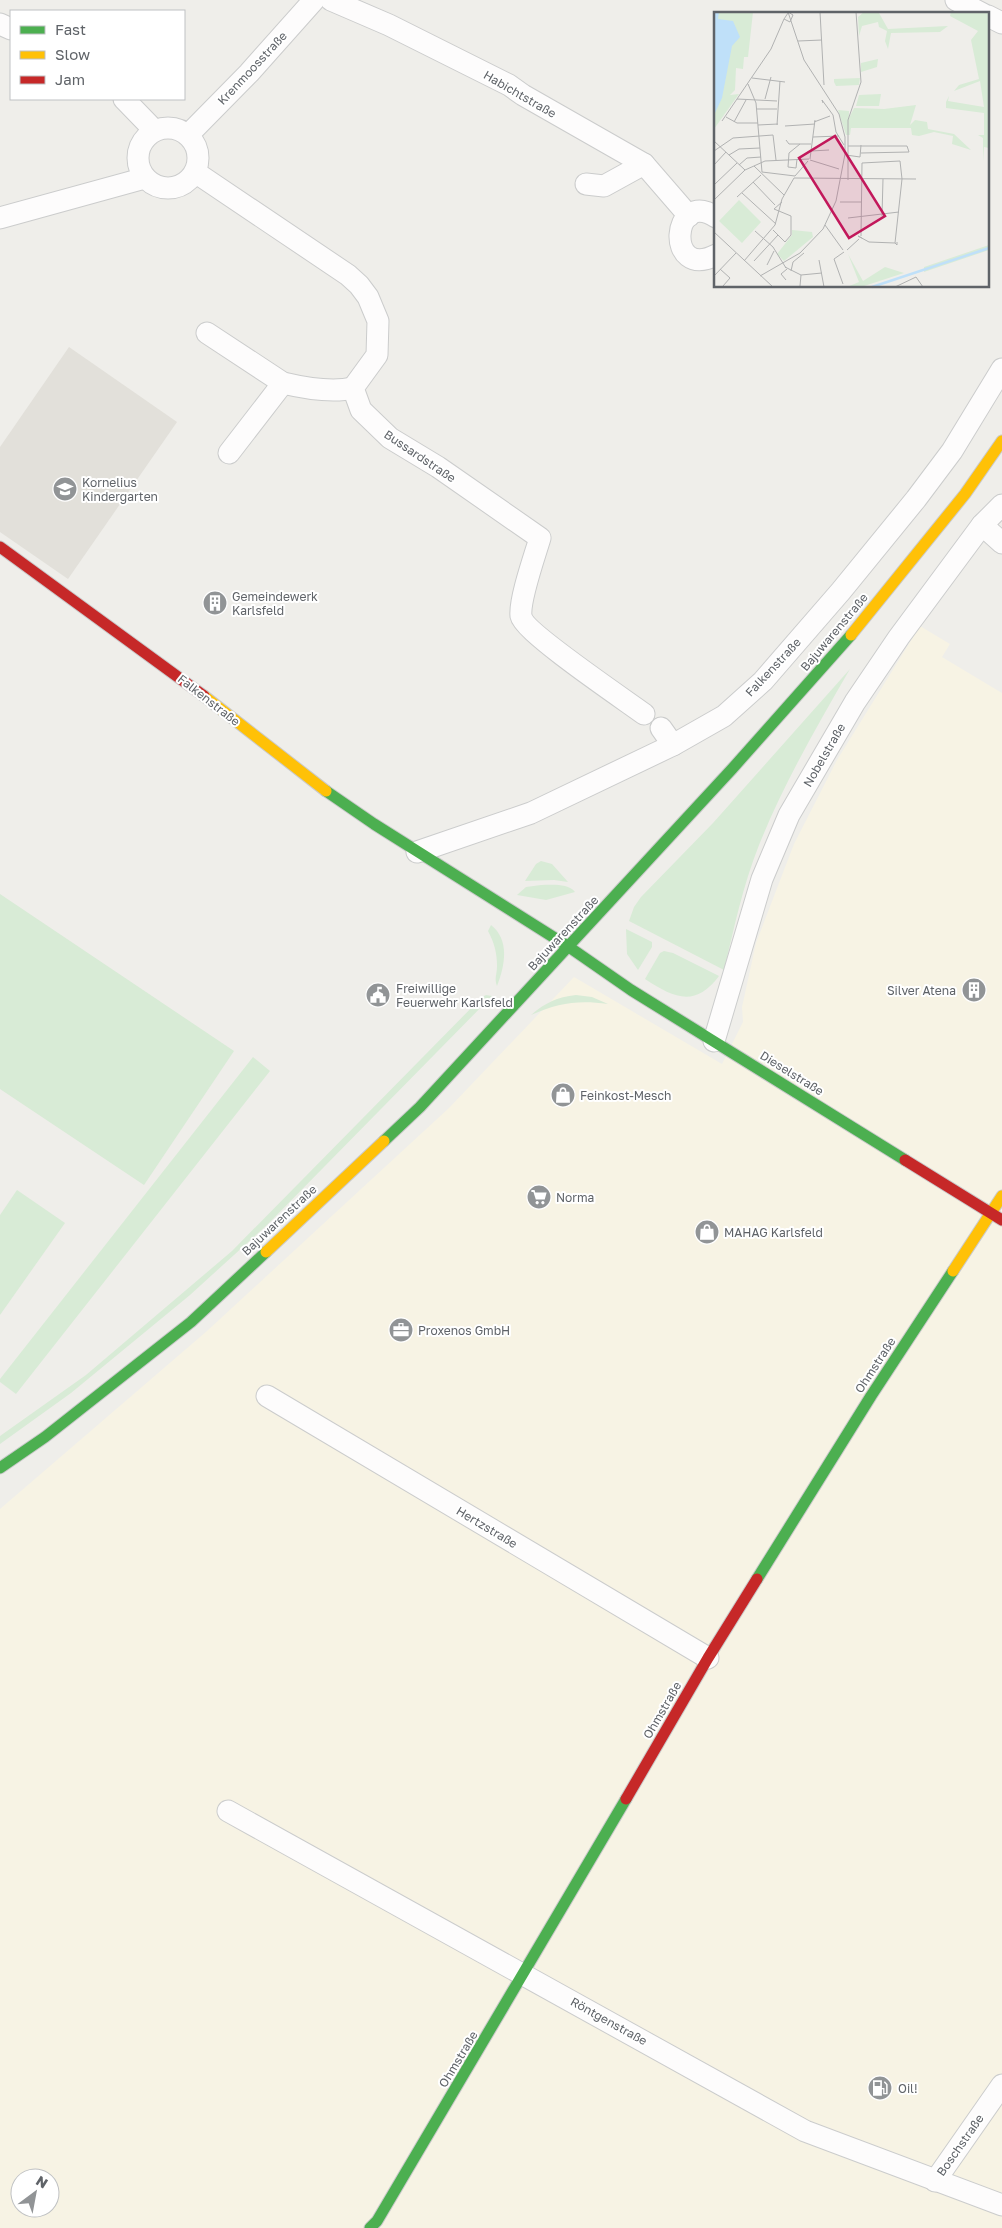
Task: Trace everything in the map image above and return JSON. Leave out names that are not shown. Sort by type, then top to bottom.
[{"type":"street","name":"Krenmoosstraße","points":[[188,135],[249,73],[314,0]]},
{"type":"street","name":"Habichtstraße","points":[[331,0],[388,25],[509,85],[523,95],[644,164],[689,216]]},
{"type":"street","points":[[956,0],[979,12]]},
{"type":"street","points":[[990,17],[1002,23]]},
{"type":"street","points":[[125,100],[154,130]]},
{"type":"street","points":[[172,127],[188,135],[196,146],[198,153],[195,172],[189,180],[172,188],[162,188],[146,178],[138,162],[138,152],[141,143],[154,130],[172,127]]},
{"type":"street","points":[[586,184],[604,186],[644,164]]},
{"type":"street","points":[[195,172],[348,275],[360,286],[374,309],[378,321],[377,355],[353,388],[332,389],[284,383],[207,333]]},
{"type":"street","points":[[0,218],[146,178]]},
{"type":"street","points":[[714,216],[699,212],[689,216],[681,224],[679,232],[681,248],[686,254],[701,260],[714,256]]},
{"type":"street","name":"Falkenstraße","points":[[417,852],[531,813],[667,737],[724,716],[763,681],[841,591],[916,499],[952,451],[1002,369]]},
{"type":"street","points":[[230,453],[284,383]]},
{"type":"street","name":"Bussardstraße","points":[[353,388],[360,410],[390,438],[438,468],[540,538],[524,596],[521,613],[523,623],[557,651],[644,714]]},
{"type":"street","name":"Bajuwarenstraße","points":[[0,1468],[45,1437],[191,1322],[420,1107],[732,769],[851,635],[965,494],[1002,441]]},
{"type":"street","name":"Nobelstraße","points":[[714,1041],[762,879],[789,815],[855,702],[899,638],[982,525],[1002,505]]},
{"type":"street","points":[[982,525],[1002,543]]},
{"type":"street","name":"Falkenstraße","points":[[0,547],[222,710],[306,777],[417,852],[569,947]]},
{"type":"street","name":"Dieselstraße","points":[[569,947],[631,990],[1002,1220]]},
{"type":"street","name":"Ohmstraße","points":[[370,2228],[377,2221],[524,1975],[708,1658],[871,1396],[1002,1196]]},
{"type":"street","name":"Hertzstraße","points":[[267,1396],[708,1658]]},
{"type":"street","name":"Röntgenstraße","points":[[228,1812],[805,2131],[935,2181],[1002,2204]]},
{"type":"street","name":"Boschstraße","points":[[935,2181],[1002,2085]]},
{"type":"shaded area","name":"Kornelius Kindergarten","points":[[69,347],[177,422],[68,579],[0,532],[0,447]]},
{"type":"shaded area","points":[[920,626],[950,644],[942,657],[1002,693],[1002,2228],[0,2228],[0,1509],[207,1331],[449,1108],[574,977],[722,1064],[743,1022],[742,1007],[756,943],[794,844],[837,760]]},
{"type":"green space","points":[[850,669],[790,777],[759,845],[735,923],[724,970],[629,921],[634,907],[641,897],[713,823]]},
{"type":"green space","points":[[541,861],[552,864],[568,882],[554,880],[525,881],[536,864]]},
{"type":"green space","points":[[541,885],[564,886],[575,892],[546,900],[517,895],[526,887]]},
{"type":"green space","points":[[0,894],[234,1051],[144,1185],[0,1089]]},
{"type":"green space","points":[[491,925],[501,938],[504,954],[504,962],[497,986],[496,952],[488,931]]},
{"type":"green space","points":[[626,929],[652,942],[652,947],[638,970],[627,954]]},
{"type":"green space","points":[[664,951],[673,953],[719,976],[701,993],[693,996],[684,997],[665,991],[645,979],[660,953]]},
{"type":"green space","points":[[486,995],[492,996],[268,1224],[190,1295],[71,1393],[0,1444],[0,1436],[86,1375],[232,1251]]},
{"type":"green space","points":[[576,995],[592,997],[608,1004],[587,1002],[568,1004],[531,1015],[552,1001]]},
{"type":"green space","points":[[253,1057],[270,1071],[16,1394],[0,1382],[0,1379]]},
{"type":"green space","points":[[17,1190],[65,1223],[0,1315],[0,1215]]},
{"type":"traffic: fast","points":[[384,1141],[420,1107],[732,769],[851,635]]},
{"type":"traffic: fast","points":[[326,791],[374,824],[569,947],[631,990],[905,1160]]},
{"type":"traffic: fast","points":[[0,1468],[45,1437],[191,1322],[266,1252]]},
{"type":"traffic: fast","points":[[757,1579],[871,1396],[953,1271]]},
{"type":"traffic: fast","points":[[370,2228],[377,2221],[626,1799]]},
{"type":"traffic: slow","points":[[851,635],[965,494],[1002,441]]},
{"type":"traffic: slow","points":[[204,696],[326,791]]},
{"type":"traffic: slow","points":[[266,1252],[384,1141]]},
{"type":"traffic: slow","points":[[953,1271],[1002,1196]]},
{"type":"traffic: jam","points":[[0,547],[204,696]]},
{"type":"traffic: jam","points":[[905,1160],[1002,1220]]},
{"type":"traffic: jam","points":[[626,1799],[708,1658],[757,1579]]},
{"type":"place","name":"Kornelius Kindergarten","points":[[65,489]]},
{"type":"place","name":"Gemeindewerk Karlsfeld","points":[[215,603]]},
{"type":"place","name":"Silver Atena","points":[[974,990]]},
{"type":"place","name":"Freiwillige Feuerwehr Karlsfeld","points":[[378,995]]},
{"type":"place","name":"Feinkost-Mesch","points":[[563,1095]]},
{"type":"place","name":"Norma","points":[[539,1197]]},
{"type":"place","name":"MAHAG Karlsfeld","points":[[707,1232]]},
{"type":"place","name":"Proxenos GmbH","points":[[401,1330]]},
{"type":"place","name":"Oil!","points":[[880,2088]]}]
